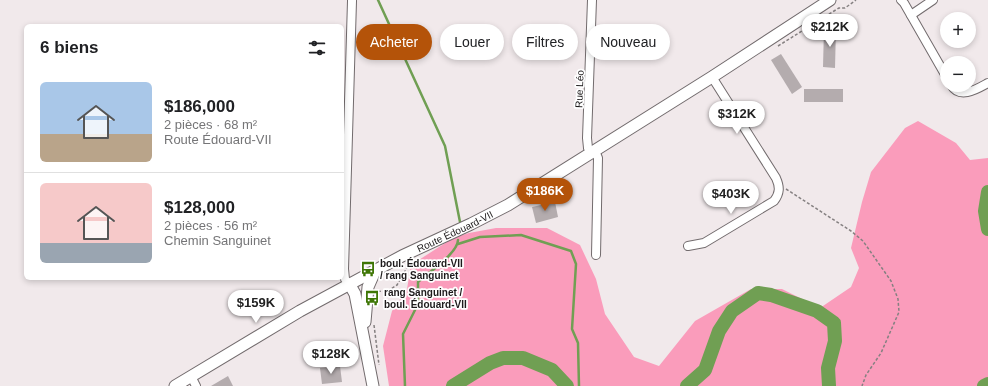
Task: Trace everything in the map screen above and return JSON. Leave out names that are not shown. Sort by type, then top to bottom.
[{"type":"main road","name":"Route Édouard-VII","points":[[178,385],[193,381],[300,311],[418,249],[499,210],[712,77],[830,0]]},
{"type":"main road","points":[[363,334],[366,318],[368,287],[375,271]]},
{"type":"main road","points":[[350,284],[355,294],[373,386]]},
{"type":"street","name":"Rue Léo","points":[[592,0],[588,148],[598,158],[596,255]]},
{"type":"street","points":[[911,15],[933,0]]},
{"type":"street","points":[[350,284],[345,279],[344,269],[352,1]]},
{"type":"street","points":[[902,1],[940,66]]},
{"type":"street","points":[[688,246],[704,242],[774,201],[779,195],[779,185],[772,172],[712,77]]},
{"type":"street","points":[[976,90],[988,83]]},
{"type":"path","points":[[799,33],[834,10],[846,8],[856,0]]},
{"type":"path","points":[[779,185],[851,231],[863,241],[891,281],[898,299],[899,312],[881,353],[866,375],[862,386]]},
{"type":"path","points":[[373,320],[380,369]]},
{"type":"shaded area","points":[[918,121],[956,143],[970,160],[988,158],[988,386],[389,386],[383,346],[392,311],[407,289],[411,265],[453,238],[469,233],[496,228],[547,228],[580,245],[596,279],[605,314],[634,357],[659,366],[695,321],[751,289],[782,289],[820,308],[851,287],[859,268],[851,248],[871,172],[905,128]]},
{"type":"building","points":[[824,28],[836,28],[835,68],[823,67]]},
{"type":"building","points":[[781,54],[802,87],[792,94],[771,60]]},
{"type":"building","points":[[804,89],[843,89],[843,102],[804,102]]},
{"type":"building","points":[[555,202],[558,217],[536,223],[532,207]]},
{"type":"building","points":[[340,366],[342,382],[322,384],[320,368]]},
{"type":"building","points":[[228,376],[233,386],[211,386]]},
{"type":"waterway","points":[[378,0],[445,146],[460,222]]},
{"type":"waterway","points":[[988,192],[985,211],[988,229]]},
{"type":"waterway","points":[[458,244],[480,237],[521,235],[571,251],[576,264],[572,329],[578,343],[579,386]]},
{"type":"waterway","points":[[405,386],[403,334],[418,304],[418,282],[448,257],[457,245],[458,240]]},
{"type":"waterway","points":[[687,386],[705,370],[719,331],[732,311],[758,293],[771,295],[817,311],[834,323],[835,341],[828,368],[829,386]]},
{"type":"waterway","points":[[453,386],[490,363],[503,358],[523,358],[552,370],[567,386]]},
{"type":"waterway","points":[[984,386],[988,384]]},
{"type":"place","name":"boul. Édouard-VII / rang Sanguinet","points":[[368,269]]},
{"type":"place","name":"rang Sanguinet / boul. Édouard-VII","points":[[372,298]]}]
